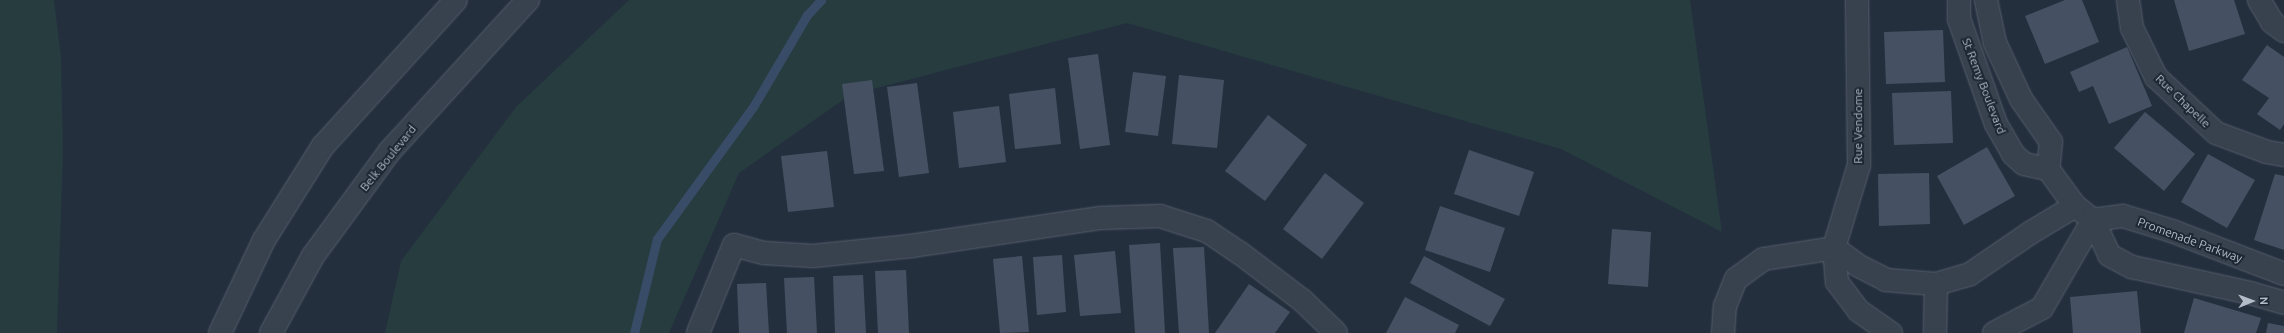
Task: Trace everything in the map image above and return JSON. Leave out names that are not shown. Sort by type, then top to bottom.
[{"type":"street","points":[[220,333],[264,240],[324,146],[456,0]]},
{"type":"street","name":"Belk Boulevard","points":[[271,333],[313,256],[389,152],[528,0]]},
{"type":"street","name":"Rue Vendome","points":[[1834,248],[1859,165],[1857,0]]},
{"type":"street","name":"St Remy Boulevard","points":[[1959,0],[1959,19],[1996,124],[2013,154],[2024,164],[2048,169]]},
{"type":"street","points":[[1986,0],[1995,43],[2021,99],[2051,142],[2048,169],[2075,206],[2093,220],[2108,255],[2132,267],[2250,293],[2284,303]]},
{"type":"street","name":"Rue Chapelle","points":[[2128,0],[2132,28],[2156,77],[2216,133],[2267,152],[2284,155]]},
{"type":"street","points":[[2258,0],[2272,22],[2284,31]]},
{"type":"street","points":[[1723,333],[1725,306],[1736,279],[1764,258],[1834,248],[1859,266],[1886,280],[1936,284],[1970,274],[2030,233],[2075,206]]},
{"type":"street","points":[[698,333],[734,245],[764,253],[814,256],[911,246],[1101,218],[1160,216],[1207,231],[1302,300],[1327,330]]},
{"type":"street","name":"Promenade Parkway","points":[[2093,220],[2123,216],[2172,232],[2284,274]]},
{"type":"street","points":[[1994,333],[2042,308],[2093,220]]},
{"type":"street","points":[[1834,248],[1837,282],[1859,312],[1891,333]]},
{"type":"street","points":[[1936,284],[1936,333]]},
{"type":"green space","points":[[0,0],[54,0],[61,56],[63,152],[57,333],[0,333]]},
{"type":"green space","points":[[629,0],[1690,0],[1722,232],[1561,149],[1127,23],[850,95],[739,173],[669,333],[385,333],[401,261],[516,107]]},
{"type":"building","points":[[2065,0],[2082,0],[2099,42],[2045,64],[2025,16]]},
{"type":"building","points":[[2174,0],[2234,0],[2245,34],[2189,51]]},
{"type":"building","points":[[1943,30],[1945,82],[1886,84],[1884,32]]},
{"type":"building","points":[[2267,45],[2284,57],[2284,124],[2280,130],[2257,114],[2269,98],[2242,80]]},
{"type":"building","points":[[2127,47],[2152,106],[2109,124],[2093,86],[2079,92],[2070,72]]},
{"type":"building","points":[[1098,54],[1110,145],[1080,149],[1068,58]]},
{"type":"building","points":[[1133,72],[1166,76],[1158,136],[1125,132]]},
{"type":"building","points":[[1179,75],[1224,80],[1217,148],[1172,144]]},
{"type":"building","points":[[872,80],[884,171],[854,174],[842,84]]},
{"type":"building","points":[[917,83],[929,173],[899,177],[887,87]]},
{"type":"building","points":[[1055,88],[1061,144],[1015,149],[1009,94]]},
{"type":"building","points":[[1951,91],[1953,143],[1894,145],[1892,93]]},
{"type":"building","points":[[999,106],[1006,162],[959,168],[953,112]]},
{"type":"building","points":[[2145,112],[2195,154],[2164,191],[2114,148]]},
{"type":"building","points":[[1268,115],[1307,145],[1265,201],[1225,171]]},
{"type":"building","points":[[1987,147],[2015,196],[1964,225],[1937,176]]},
{"type":"building","points":[[1469,150],[1534,172],[1519,216],[1454,194]]},
{"type":"building","points":[[827,151],[834,207],[788,212],[781,156]]},
{"type":"building","points":[[2208,154],[2255,180],[2227,228],[2181,202]]},
{"type":"building","points":[[1325,173],[1364,203],[1322,259],[1283,229]]},
{"type":"building","points":[[1929,173],[1930,224],[1879,226],[1878,174]]},
{"type":"building","points":[[2275,174],[2284,176],[2284,250],[2254,240]]},
{"type":"building","points":[[1440,206],[1505,228],[1490,272],[1425,250]]},
{"type":"building","points":[[1612,229],[1651,232],[1648,287],[1608,284]]},
{"type":"building","points":[[1160,243],[1165,333],[1135,333],[1129,245]]},
{"type":"building","points":[[1204,247],[1209,333],[1179,333],[1173,248]]},
{"type":"building","points":[[1115,251],[1121,313],[1080,316],[1074,255]]},
{"type":"building","points":[[1062,255],[1066,312],[1037,315],[1033,257]]},
{"type":"building","points":[[1022,256],[1029,332],[1000,333],[993,259]]},
{"type":"building","points":[[1424,256],[1505,299],[1490,326],[1410,283]]},
{"type":"building","points":[[906,270],[909,333],[878,333],[875,271]]},
{"type":"building","points":[[863,275],[866,333],[835,333],[833,276]]},
{"type":"building","points":[[814,277],[817,333],[787,333],[784,278]]},
{"type":"building","points":[[766,283],[769,333],[739,333],[737,284]]},
{"type":"building","points":[[1249,284],[1290,312],[1275,333],[1215,333]]},
{"type":"building","points":[[2137,291],[2141,333],[2073,333],[2070,297]]},
{"type":"building","points":[[1405,297],[1459,325],[1455,333],[1386,333]]},
{"type":"building","points":[[2194,298],[2261,318],[2256,333],[2184,333]]},
{"type":"building","points":[[2268,323],[2284,326],[2284,333],[2266,333]]},
{"type":"waterway","points":[[634,333],[657,239],[753,107],[807,15],[821,0]]}]
